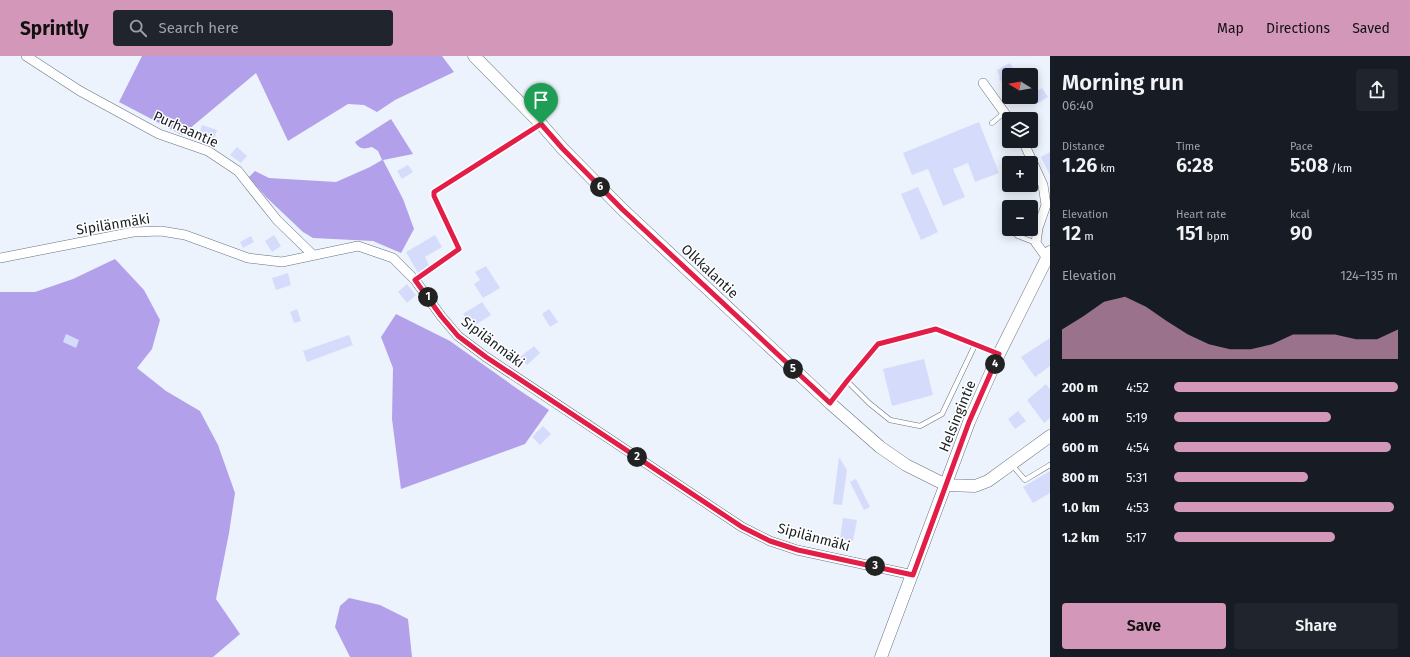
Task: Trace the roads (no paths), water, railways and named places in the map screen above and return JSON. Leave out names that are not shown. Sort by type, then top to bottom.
[{"type":"street","name":"Purhaantie","points":[[26,56],[86,94],[159,134],[208,151],[238,171],[277,220],[313,255]]},
{"type":"street","name":"Olkkalantie","points":[[474,56],[622,209],[830,403],[880,448],[906,465],[946,485]]},
{"type":"street","points":[[983,83],[1004,112]]},
{"type":"street","points":[[1026,148],[1043,185],[1046,205],[1038,228],[1036,243],[1048,255]]},
{"type":"street","name":"Sipilänmäki","points":[[0,258],[133,232],[161,231],[185,235],[248,258],[282,262],[358,246],[394,258],[415,280],[441,316],[458,336],[486,357],[742,527],[770,541],[798,550],[913,575]]},
{"type":"street","name":"Helsingintie","points":[[881,657],[913,575],[969,422],[999,354],[1048,255]]},
{"type":"street","points":[[946,485],[975,486],[988,481],[1050,436]]},
{"type":"lane","points":[[992,123],[1002,118]]},
{"type":"lane","points":[[415,280],[459,249],[434,196],[434,192],[541,124]]},
{"type":"lane","points":[[1018,236],[1036,243]]},
{"type":"lane","points":[[830,403],[878,344],[936,329],[999,354]]},
{"type":"lane","points":[[847,381],[869,403],[890,420],[920,426],[942,414],[975,345]]},
{"type":"lane","points":[[1012,465],[1025,480],[1050,465]]}]
